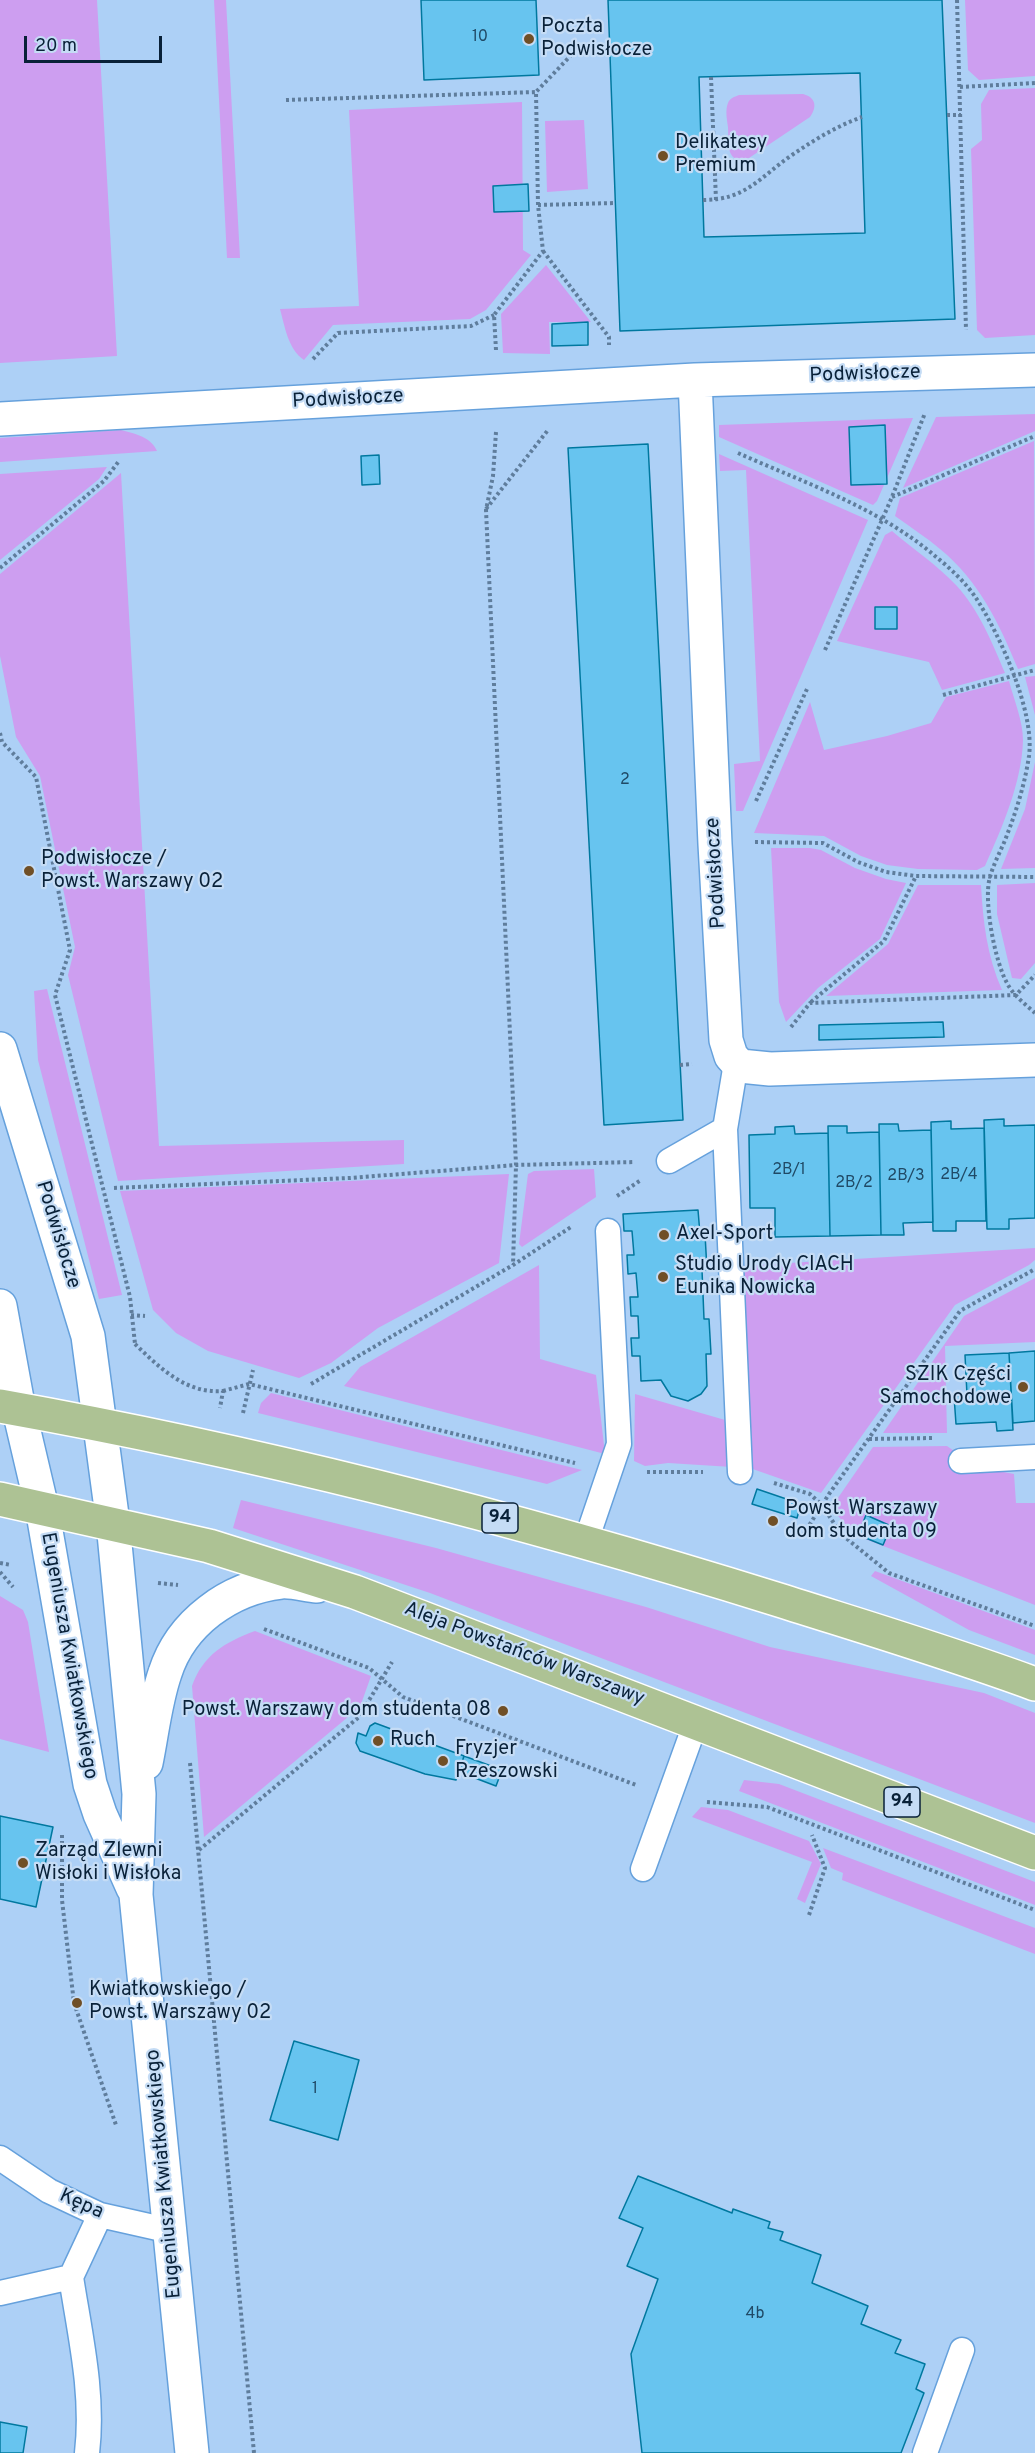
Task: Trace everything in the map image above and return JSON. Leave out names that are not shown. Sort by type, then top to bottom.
[{"type":"main road","name":"94","points":[[10,1408],[212,1447],[396,1490],[586,1541],[884,1634],[1035,1684]]},
{"type":"main road","name":"Aleja Powstańców Warszawy","points":[[0,1499],[209,1546],[356,1592],[1035,1853]]},
{"type":"street","name":"Podwisłocze","points":[[0,419],[695,380],[1035,370]]},
{"type":"street","name":"Podwisłocze","points":[[695,380],[726,1040],[727,1048],[740,1065]]},
{"type":"street","name":"Podwisłocze","points":[[0,1049],[88,1336],[112,1523]]},
{"type":"street","points":[[740,1065],[770,1069],[1035,1060]]},
{"type":"street","points":[[0,1306],[10,1408]]},
{"type":"street","name":"Eugeniusza Kwiatkowskiego","points":[[10,1408],[42,1508],[90,1784],[100,1814],[136,1895]]},
{"type":"street","name":"Eugeniusza Kwiatkowskiego","points":[[112,1523],[139,1794],[136,1895],[192,2453]]},
{"type":"street","points":[[139,1794],[165,1673],[179,1643],[215,1605],[246,1591],[282,1581],[356,1592]]},
{"type":"lane","points":[[740,1065],[724,1129],[740,1472]]},
{"type":"lane","points":[[669,1161],[724,1129]]},
{"type":"lane","points":[[586,1541],[619,1443],[608,1231]]},
{"type":"lane","points":[[961,1461],[1035,1457]]},
{"type":"lane","points":[[643,1869],[696,1722]]},
{"type":"lane","name":"Kępa","points":[[0,2158],[50,2191],[100,2215],[171,2231]]},
{"type":"lane","points":[[87,2453],[89,2432],[87,2376],[71,2277],[100,2215]]},
{"type":"lane","points":[[0,2293],[71,2277]]},
{"type":"lane","points":[[925,2453],[963,2350]]},
{"type":"path","points":[[286,100],[536,92],[576,50]]},
{"type":"path","points":[[711,76],[716,200]]},
{"type":"path","points":[[960,87],[1035,83]]},
{"type":"path","points":[[536,92],[538,205],[543,251],[609,337],[611,385]]},
{"type":"path","points":[[947,115],[961,115]]},
{"type":"path","points":[[703,200],[728,198],[755,184],[790,156],[822,135],[862,117]]},
{"type":"path","points":[[538,205],[615,203]]},
{"type":"path","points":[[272,404],[338,333],[471,326],[494,315],[543,251]]},
{"type":"path","points":[[494,315],[498,392],[493,476],[486,510],[516,1165],[513,1265]]},
{"type":"path","points":[[486,510],[544,437],[575,387]]},
{"type":"path","points":[[699,436],[882,518],[935,555],[975,597],[996,634],[1028,722],[1029,757],[1018,807],[989,878],[989,915],[997,954],[1007,984],[1035,1013]]},
{"type":"path","points":[[892,497],[1035,436]]},
{"type":"path","points":[[0,568],[104,481],[119,460]]},
{"type":"path","points":[[943,695],[1035,670]]},
{"type":"path","points":[[756,802],[807,690]]},
{"type":"path","points":[[0,733],[2,742],[36,777],[70,950],[55,995],[130,1297],[135,1344]]},
{"type":"path","points":[[715,844],[772,841],[823,843],[858,862],[886,872],[916,876],[1035,877]]},
{"type":"path","points":[[740,1065],[785,1035],[810,1002],[884,941],[916,876]]},
{"type":"path","points":[[810,1002],[1016,995],[1035,975]]},
{"type":"path","points":[[114,1188],[351,1178],[516,1165],[669,1161]]},
{"type":"path","points":[[613,1199],[669,1161]]},
{"type":"path","points":[[311,1384],[513,1265],[577,1223]]},
{"type":"path","points":[[802,1535],[960,1311],[1035,1269]]},
{"type":"path","points":[[869,1439],[955,1438],[961,1461]]},
{"type":"path","points":[[0,1572],[18,1592]]},
{"type":"path","points":[[178,1585],[253,1625],[369,1668],[403,1697],[677,1800],[767,1807],[1035,1910]]},
{"type":"path","points":[[198,1851],[359,1717],[392,1662]]},
{"type":"path","points":[[189,1755],[254,2453]]},
{"type":"path","points":[[62,1825],[62,1900],[74,2003],[117,2134]]},
{"type":"path","points":[[810,1915],[825,1868],[812,1835]]},
{"type":"shaded area","points":[[0,0],[97,0],[117,356],[0,363]]},
{"type":"shaded area","points":[[214,0],[226,0],[240,258],[227,258]]},
{"type":"shaded area","points":[[965,0],[1035,0],[1035,76],[979,80],[968,70]]},
{"type":"shaded area","points":[[1035,88],[1035,335],[985,338],[977,330],[971,149],[982,140],[981,104],[989,90]]},
{"type":"shaded area","points":[[803,94],[810,97],[814,103],[810,117],[749,158],[741,159],[732,156],[726,112],[731,99],[739,95]]},
{"type":"shaded area","points":[[522,102],[523,250],[531,255],[486,310],[470,319],[333,325],[304,360],[294,350],[280,309],[359,306],[349,110]]},
{"type":"shaded area","points":[[584,120],[588,189],[547,192],[545,121]]},
{"type":"shaded area","points":[[546,265],[591,322],[549,322],[550,354],[503,353],[501,314]]},
{"type":"shaded area","points":[[1035,414],[1035,431],[903,488],[936,417]]},
{"type":"shaded area","points":[[913,418],[877,501],[873,505],[719,437],[719,425]]},
{"type":"shaded area","points":[[121,430],[147,439],[157,451],[0,462],[0,438]]},
{"type":"shaded area","points":[[1034,441],[1035,664],[1018,669],[995,619],[966,575],[940,549],[895,516],[900,498]]},
{"type":"shaded area","points":[[719,454],[868,520],[743,811],[736,811],[734,764],[760,761],[746,470],[720,471]]},
{"type":"shaded area","points":[[107,467],[99,479],[0,560],[0,474]]},
{"type":"shaded area","points":[[121,473],[159,1146],[404,1140],[404,1164],[118,1181],[68,975],[75,947],[40,776],[16,737],[0,656],[0,574]]},
{"type":"shaded area","points":[[892,531],[941,571],[972,605],[1005,673],[942,690],[929,662],[837,641],[885,535]]},
{"type":"shaded area","points":[[1035,676],[1035,715],[1025,677]]},
{"type":"shaded area","points":[[1009,681],[1022,725],[1022,756],[1010,804],[985,866],[977,870],[918,869],[887,865],[861,856],[824,836],[754,833],[810,702],[824,750],[887,736],[931,723],[946,697]]},
{"type":"shaded area","points":[[1035,762],[1035,868],[1001,869],[1025,809]]},
{"type":"shaded area","points":[[771,848],[821,850],[855,868],[886,879],[906,883],[880,939],[818,988],[786,1022],[779,1002]]},
{"type":"shaded area","points":[[1035,883],[1035,963],[1021,979],[1012,978],[997,914],[997,885]]},
{"type":"shaded area","points":[[918,885],[981,885],[987,939],[1002,990],[826,996],[888,944]]},
{"type":"shaded area","points":[[47,989],[122,1295],[99,1299],[38,1060],[34,991]]},
{"type":"shaded area","points":[[594,1169],[596,1197],[522,1247],[519,1244],[528,1174],[534,1171]]},
{"type":"shaded area","points":[[509,1174],[499,1263],[378,1328],[331,1363],[299,1378],[208,1351],[176,1333],[153,1310],[120,1191]]},
{"type":"shaded area","points":[[1035,1248],[1035,1260],[1029,1265],[955,1305],[821,1493],[747,1467],[740,1266]]},
{"type":"shaded area","points":[[539,1265],[540,1359],[596,1375],[605,1454],[344,1386],[360,1367]]},
{"type":"shaded area","points":[[1035,1278],[1035,1342],[945,1346],[947,1433],[883,1433],[964,1316]]},
{"type":"shaded area","points":[[271,1393],[582,1470],[547,1484],[258,1413],[261,1403]]},
{"type":"shaded area","points":[[635,1394],[732,1422],[732,1467],[668,1463],[645,1466],[634,1461]]},
{"type":"shaded area","points":[[947,1446],[977,1467],[1014,1474],[1016,1503],[1035,1503],[1035,1605],[855,1535],[831,1508],[873,1447]]},
{"type":"shaded area","points":[[241,1500],[436,1548],[646,1607],[770,1647],[984,1693],[1035,1713],[1035,1823],[430,1593],[233,1528]]},
{"type":"shaded area","points":[[875,1571],[1035,1630],[1035,1655],[969,1630],[871,1576]]},
{"type":"shaded area","points":[[0,1596],[23,1610],[28,1622],[49,1752],[0,1739]]},
{"type":"shaded area","points":[[255,1631],[371,1676],[360,1707],[204,1837],[192,1686],[202,1666],[216,1651]]},
{"type":"shaded area","points":[[744,1780],[779,1784],[1035,1882],[1035,1905],[739,1791]]},
{"type":"shaded area","points":[[701,1807],[728,1810],[809,1841],[821,1864],[805,1903],[797,1899],[812,1862],[692,1817]]},
{"type":"shaded area","points":[[823,1848],[1035,1928],[1035,1954],[842,1880],[843,1873],[831,1868]]},
{"type":"building","points":[[421,0],[536,0],[539,75],[424,80]]},
{"type":"building","points":[[608,0],[942,0],[955,319],[620,331]],"holes":[[[860,73],[865,233],[704,237],[699,77]]]},
{"type":"building","points":[[528,184],[529,211],[494,212],[493,186]]},
{"type":"building","points":[[588,322],[588,345],[552,346],[552,324]]},
{"type":"building","points":[[885,425],[887,484],[851,485],[849,427]]},
{"type":"building","points":[[648,444],[683,1120],[604,1125],[568,448]]},
{"type":"building","points":[[379,455],[380,484],[362,485],[361,456]]},
{"type":"building","points":[[875,607],[897,607],[897,629],[875,629]]},
{"type":"building","points":[[943,1022],[944,1037],[819,1040],[819,1025]]},
{"type":"building","points":[[1004,1119],[1004,1126],[1035,1125],[1035,1218],[1009,1219],[1009,1229],[987,1229],[984,1120]]},
{"type":"building","points":[[951,1121],[951,1129],[984,1128],[986,1221],[956,1221],[956,1231],[933,1231],[931,1122]]},
{"type":"building","points":[[879,1124],[898,1124],[899,1131],[931,1130],[933,1222],[903,1223],[904,1235],[881,1235]]},
{"type":"building","points":[[794,1126],[795,1134],[828,1133],[830,1236],[775,1237],[775,1208],[750,1208],[749,1135],[775,1134],[775,1127]]},
{"type":"building","points":[[828,1126],[847,1126],[847,1133],[879,1132],[881,1235],[830,1236]]},
{"type":"building","points":[[698,1210],[700,1234],[705,1234],[707,1270],[702,1270],[704,1319],[709,1319],[711,1354],[706,1354],[707,1386],[701,1394],[688,1401],[671,1396],[661,1380],[641,1381],[640,1356],[632,1356],[631,1338],[639,1338],[638,1316],[631,1316],[630,1297],[638,1297],[636,1273],[628,1274],[627,1255],[634,1255],[632,1231],[624,1231],[623,1214]]},
{"type":"building","name":"SZIK Części Samochodowe","points":[[1035,1351],[1035,1421],[1013,1423],[1009,1353]]},
{"type":"building","points":[[1009,1353],[1013,1430],[997,1431],[996,1422],[956,1424],[954,1396],[967,1395],[965,1355]]},
{"type":"building","points":[[757,1489],[801,1504],[797,1518],[752,1504]]},
{"type":"building","points":[[866,1515],[891,1526],[883,1545],[858,1535]]},
{"type":"building","points":[[375,1723],[464,1756],[456,1780],[425,1774],[360,1751],[356,1743],[358,1733],[366,1736],[370,1726]]},
{"type":"building","points":[[464,1756],[502,1770],[496,1786],[459,1772]]},
{"type":"building","name":"Zarząd Zlewni Wisłoki i Wisłoka","points":[[0,1816],[53,1827],[36,1907],[0,1899]]},
{"type":"building","points":[[294,2041],[359,2060],[338,2140],[270,2120]]},
{"type":"building","points":[[638,2176],[732,2213],[733,2209],[770,2222],[768,2228],[783,2232],[780,2240],[821,2255],[812,2283],[868,2306],[861,2324],[901,2340],[895,2353],[925,2364],[916,2389],[924,2393],[901,2453],[642,2453],[631,2354],[658,2279],[627,2266],[643,2228],[619,2218]]},
{"type":"building","points":[[0,2422],[27,2427],[23,2453],[0,2453]]},
{"type":"place","name":"Poczta Podwisłocze","points":[[529,39]]},
{"type":"place","name":"Delikatesy Premium","points":[[663,156]]},
{"type":"place","name":"Podwisłocze / Powst. Warszawy 02","points":[[29,871]]},
{"type":"place","name":"Axel-Sport","points":[[664,1235]]},
{"type":"place","name":"Studio Urody CIACH Eunika Nowicka","points":[[663,1277]]},
{"type":"place","name":"SZIK Części Samochodowe","points":[[1023,1387]]},
{"type":"place","name":"Powst. Warszawy dom studenta 09","points":[[773,1521]]},
{"type":"place","name":"Powst. Warszawy dom studenta 08","points":[[503,1711]]},
{"type":"place","name":"Ruch","points":[[378,1741]]},
{"type":"place","name":"Fryzjer Rzeszowski","points":[[443,1761]]},
{"type":"place","name":"Zarząd Zlewni Wisłoki i Wisłoka","points":[[23,1863]]},
{"type":"place","name":"Kwiatkowskiego / Powst. Warszawy 02","points":[[77,2003]]}]
